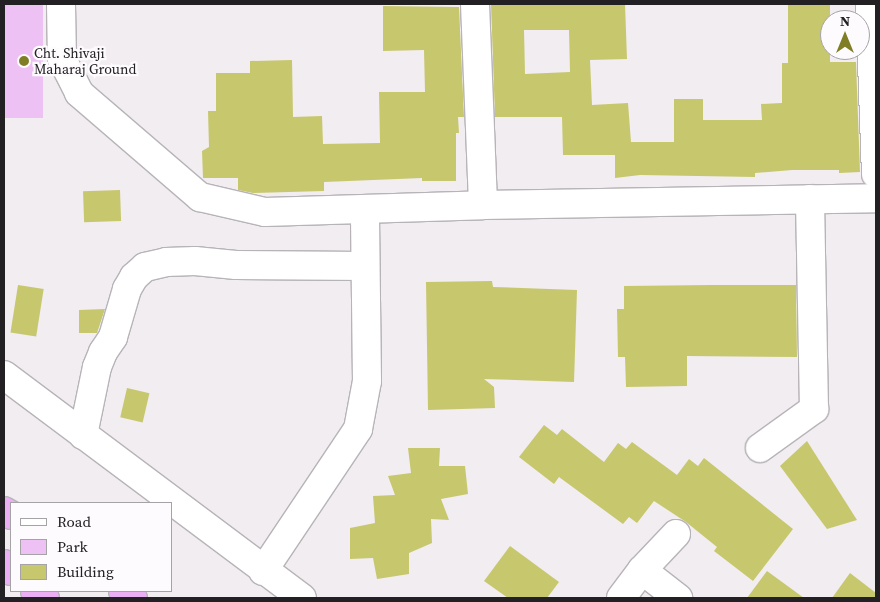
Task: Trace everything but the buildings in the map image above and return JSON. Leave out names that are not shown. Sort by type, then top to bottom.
[{"type":"street","points":[[61,4],[62,59],[79,93],[200,197],[265,212],[483,205],[876,198]]},
{"type":"street","points":[[475,4],[483,205]]},
{"type":"street","points":[[870,4],[876,174]]},
{"type":"street","points":[[760,448],[814,409],[810,199]]},
{"type":"street","points":[[263,571],[358,430],[367,381],[365,209]]},
{"type":"street","points":[[83,435],[97,367],[103,352],[114,336],[127,289],[134,277],[145,267],[166,262],[195,261],[236,265],[365,266]]},
{"type":"street","points":[[4,375],[172,502]]},
{"type":"street","points":[[172,502],[302,598]]},
{"type":"street","points":[[621,598],[642,570],[676,534]]},
{"type":"street","points":[[642,570],[678,598]]},
{"type":"green space","name":"Cht. Shivaji Maharaj Ground","points":[[4,4],[43,4],[43,118],[4,118]]},
{"type":"place","name":"Cht. Shivaji Maharaj Ground","points":[[24,61]]}]
